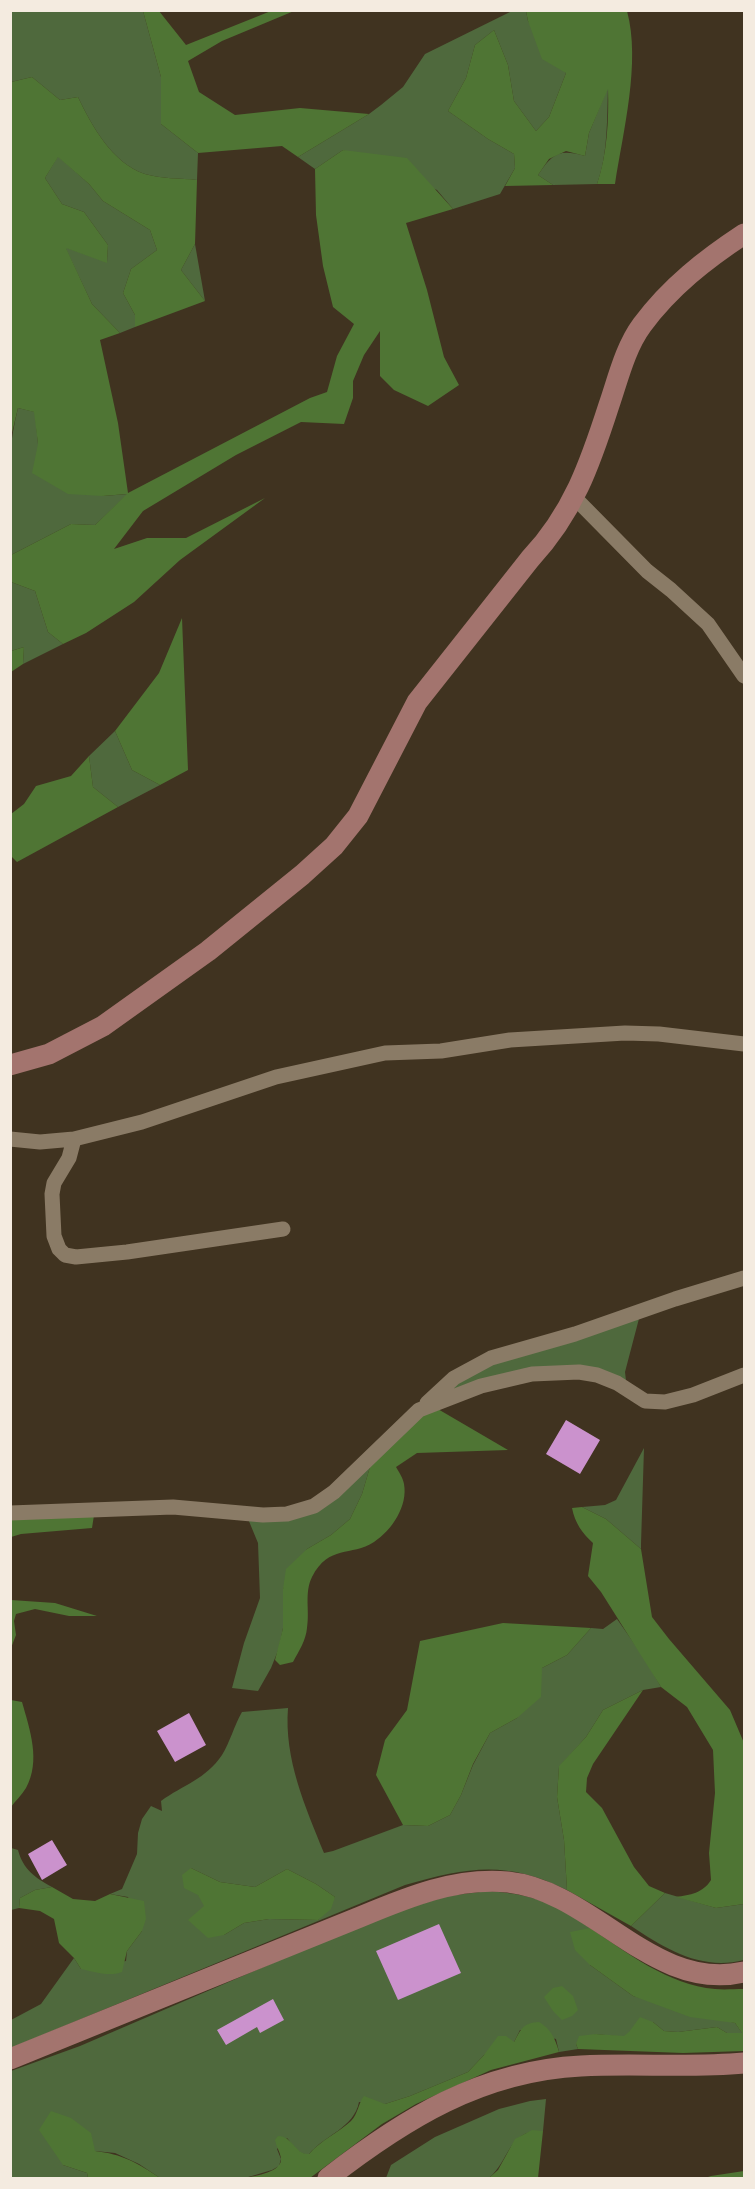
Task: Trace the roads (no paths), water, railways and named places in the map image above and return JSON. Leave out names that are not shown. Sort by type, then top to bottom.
[{"type":"main road","points":[[10,1065],[49,1054],[103,1026],[208,951],[334,846],[358,816],[417,702],[530,559],[547,541],[574,497],[586,474],[624,360],[641,326],[674,288],[710,257],[744,234]]},
{"type":"main road","points":[[10,2059],[388,1905],[443,1887],[471,1881],[511,1882],[540,1889],[577,1908],[651,1954],[688,1970],[717,1975],[744,1972]]},
{"type":"main road","points":[[327,2178],[418,2115],[477,2087],[520,2073],[583,2066],[706,2066],[744,2063]]},
{"type":"street","points":[[574,497],[647,571],[708,624],[744,676]]},
{"type":"street","points":[[10,1139],[40,1142],[74,1139],[142,1122],[276,1077],[385,1053],[441,1051],[510,1040],[625,1033],[667,1035],[744,1044]]},
{"type":"street","points":[[74,1139],[69,1158],[55,1180],[52,1194],[54,1236],[59,1249],[65,1255],[76,1257],[128,1252],[283,1229]]},
{"type":"street","points":[[10,1513],[173,1507],[275,1515],[305,1509],[334,1492],[454,1378],[491,1358],[574,1334],[744,1278]]},
{"type":"street","points":[[419,1410],[465,1391],[498,1381],[549,1372],[579,1372],[597,1375],[617,1383],[645,1401],[652,1402],[665,1402],[693,1395],[744,1375]]}]
